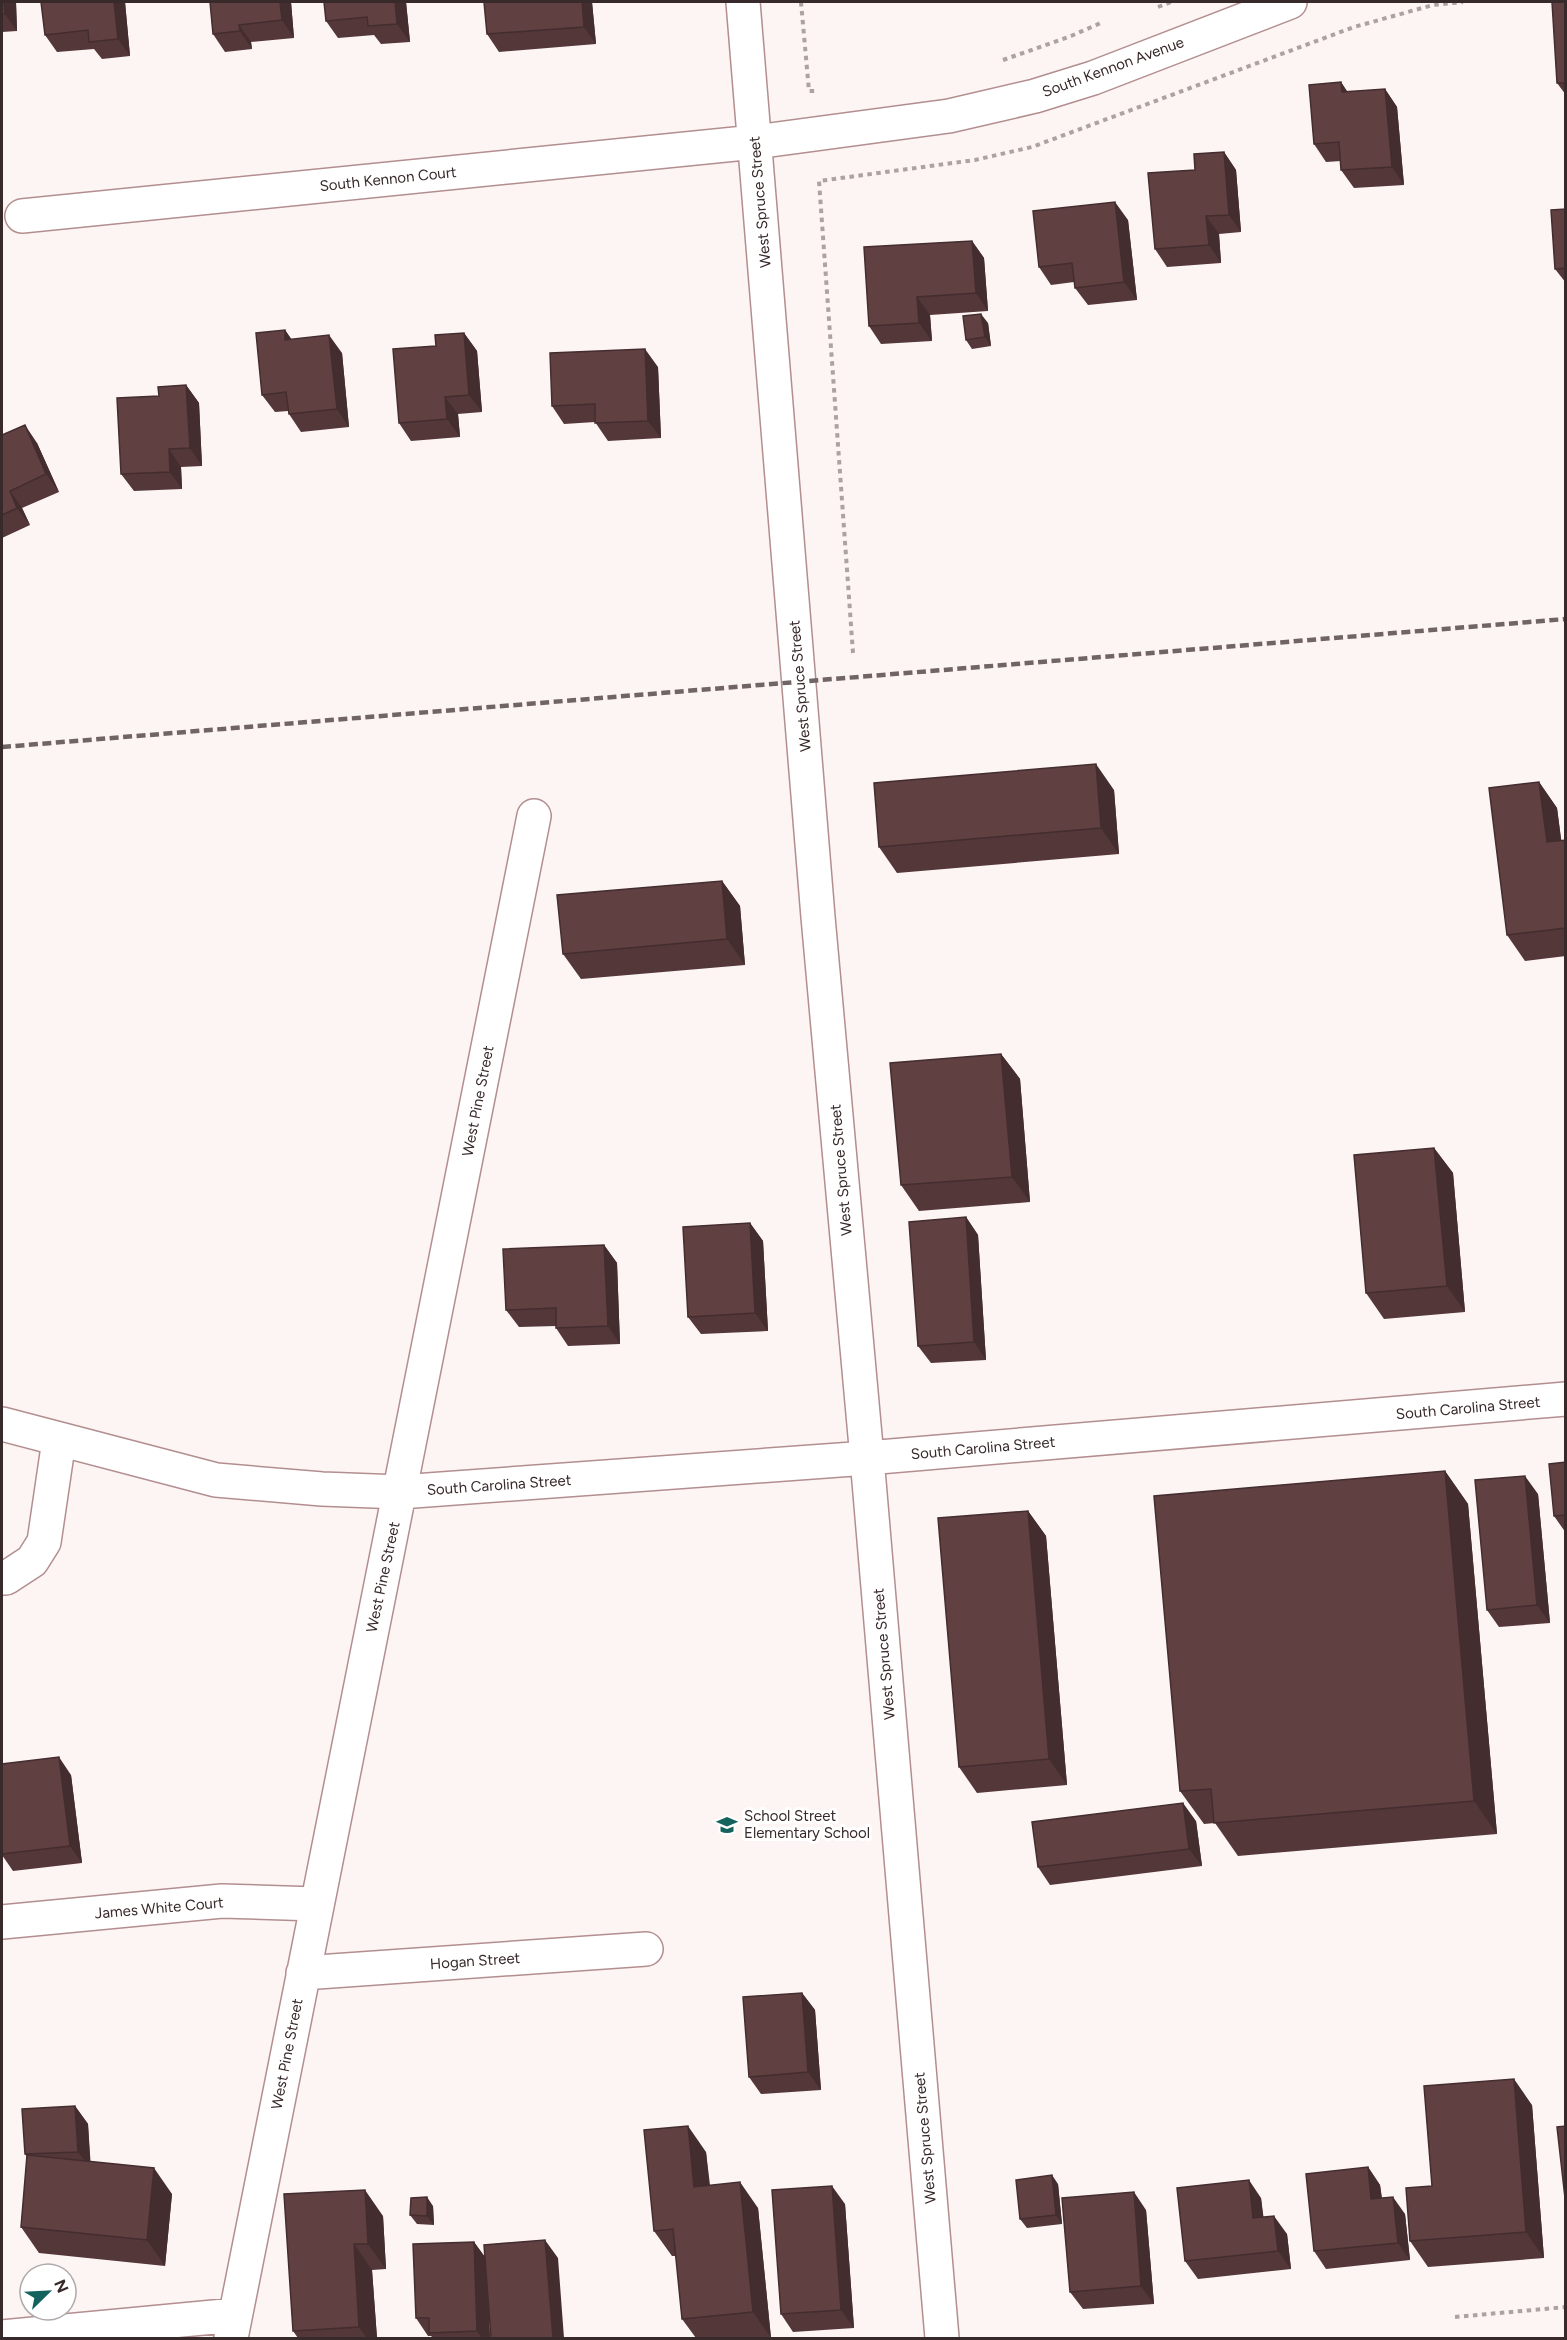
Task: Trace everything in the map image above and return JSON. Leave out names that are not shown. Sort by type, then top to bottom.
[{"type":"street","name":"West Spruce Street","points":[[743,2],[818,917],[942,2338]]},
{"type":"street","name":"South Kennon Avenue","points":[[755,142],[949,117],[1035,96],[1093,78],[1290,2]]},
{"type":"street","name":"South Kennon Court","points":[[22,216],[755,142]]},
{"type":"street","name":"West Pine Street","points":[[233,2327],[534,816]]},
{"type":"street","name":"South Carolina Street","points":[[2,1424],[216,1480],[322,1489],[400,1492],[867,1458],[1566,1399]]},
{"type":"street","points":[[2,1578],[6,1578],[32,1561],[44,1542],[59,1440]]},
{"type":"street","name":"James White Court","points":[[2,1922],[222,1901],[316,1904]]},
{"type":"street","name":"Hogan Street","points":[[303,1973],[646,1949]]},
{"type":"street","points":[[2,2337],[233,2327]]},
{"type":"path","points":[[801,2],[809,92],[821,90]]},
{"type":"path","points":[[1158,6],[1171,2]]},
{"type":"path","points":[[993,63],[1071,36],[1103,22]]},
{"type":"path","points":[[819,181],[853,653]]},
{"type":"path","points":[[1455,2317],[1566,2307]]},
{"type":"building","points":[[2,2],[4,2],[5,14],[2,14]]},
{"type":"building","points":[[41,2],[114,2],[118,39],[89,42],[88,30],[45,35]]},
{"type":"building","points":[[210,2],[280,2],[282,20],[239,25],[240,31],[213,34]]},
{"type":"building","points":[[324,2],[395,2],[397,24],[368,26],[367,17],[326,21]]},
{"type":"building","points":[[484,2],[582,2],[584,27],[487,34]]},
{"type":"building","points":[[1552,2],[1566,2],[1566,83],[1557,83]]},
{"type":"building","points":[[1341,82],[1342,92],[1385,89],[1392,167],[1341,170],[1339,142],[1314,144],[1309,85]]},
{"type":"building","points":[[1224,152],[1229,215],[1206,216],[1209,245],[1155,249],[1148,173],[1195,170],[1194,154]]},
{"type":"building","points":[[1115,202],[1124,282],[1075,288],[1072,263],[1039,267],[1033,211]]},
{"type":"building","points":[[1566,209],[1566,268],[1555,269],[1551,210]]},
{"type":"building","points":[[972,241],[976,293],[917,297],[919,323],[869,326],[864,247]]},
{"type":"building","points":[[981,314],[985,337],[966,340],[963,316]]},
{"type":"building","points":[[285,330],[285,340],[329,335],[337,409],[289,414],[286,392],[262,395],[256,333]]},
{"type":"building","points":[[464,333],[469,395],[445,397],[447,419],[399,423],[393,349],[436,346],[435,335]]},
{"type":"building","points":[[645,349],[648,421],[595,423],[595,404],[552,406],[550,353]]},
{"type":"building","points":[[186,385],[190,448],[169,449],[170,472],[121,474],[117,398],[159,396],[158,387]]},
{"type":"building","points":[[25,425],[46,474],[10,491],[17,508],[2,515],[2,435]]},
{"type":"building","points":[[1096,764],[1101,828],[879,847],[874,783]]},
{"type":"building","points":[[1539,782],[1547,842],[1566,840],[1566,928],[1507,935],[1489,788]]},
{"type":"building","points":[[722,881],[727,939],[563,954],[557,895]]},
{"type":"building","points":[[1001,1054],[1012,1177],[901,1185],[890,1063]]},
{"type":"building","points":[[1434,1148],[1447,1286],[1366,1293],[1354,1155]]},
{"type":"building","points":[[966,1217],[974,1342],[918,1346],[909,1222]]},
{"type":"building","points":[[750,1223],[755,1313],[688,1317],[683,1227]]},
{"type":"building","points":[[604,1245],[608,1326],[556,1328],[556,1308],[506,1310],[503,1249]]},
{"type":"building","points":[[1566,1462],[1566,1515],[1554,1516],[1549,1464]]},
{"type":"building","points":[[1445,1471],[1474,1801],[1214,1823],[1211,1789],[1180,1791],[1154,1496]]},
{"type":"building","points":[[1525,1476],[1537,1605],[1487,1610],[1475,1480]]},
{"type":"building","points":[[1028,1511],[1049,1759],[959,1767],[938,1518]]},
{"type":"building","points":[[59,1757],[70,1846],[2,1854],[2,1764]]},
{"type":"building","points":[[1183,1803],[1189,1849],[1038,1867],[1032,1822]]},
{"type":"building","points":[[802,1993],[808,2072],[749,2077],[743,1997]]},
{"type":"building","points":[[1514,2079],[1526,2232],[1410,2241],[1406,2188],[1432,2186],[1424,2086]]},
{"type":"building","points":[[75,2106],[78,2152],[25,2154],[22,2109]]},
{"type":"building","points":[[688,2126],[694,2187],[740,2182],[753,2312],[682,2319],[673,2229],[654,2231],[644,2130]]},
{"type":"building","points":[[1566,2126],[1566,2207],[1557,2127]]},
{"type":"building","points":[[27,2155],[154,2168],[147,2240],[21,2227]]},
{"type":"building","points":[[1368,2167],[1371,2199],[1393,2197],[1398,2243],[1314,2251],[1306,2174]]},
{"type":"building","points":[[1052,2175],[1056,2215],[1020,2219],[1016,2180]]},
{"type":"building","points":[[1249,2180],[1253,2218],[1274,2216],[1278,2251],[1185,2261],[1177,2188]]},
{"type":"building","points":[[832,2186],[841,2310],[781,2314],[772,2190]]},
{"type":"building","points":[[365,2190],[368,2244],[354,2244],[359,2327],[293,2331],[284,2194]]},
{"type":"building","points":[[1134,2192],[1141,2286],[1070,2292],[1062,2198]]},
{"type":"building","points":[[427,2197],[427,2216],[410,2215],[411,2198]]},
{"type":"building","points":[[545,2240],[553,2338],[491,2338],[484,2245]]},
{"type":"building","points":[[474,2242],[477,2331],[429,2333],[429,2318],[416,2318],[413,2244]]},
{"type":"railway","points":[[2,747],[1566,619]]},
{"type":"place","name":"School Street Elementary School","points":[[727,1825]]}]
